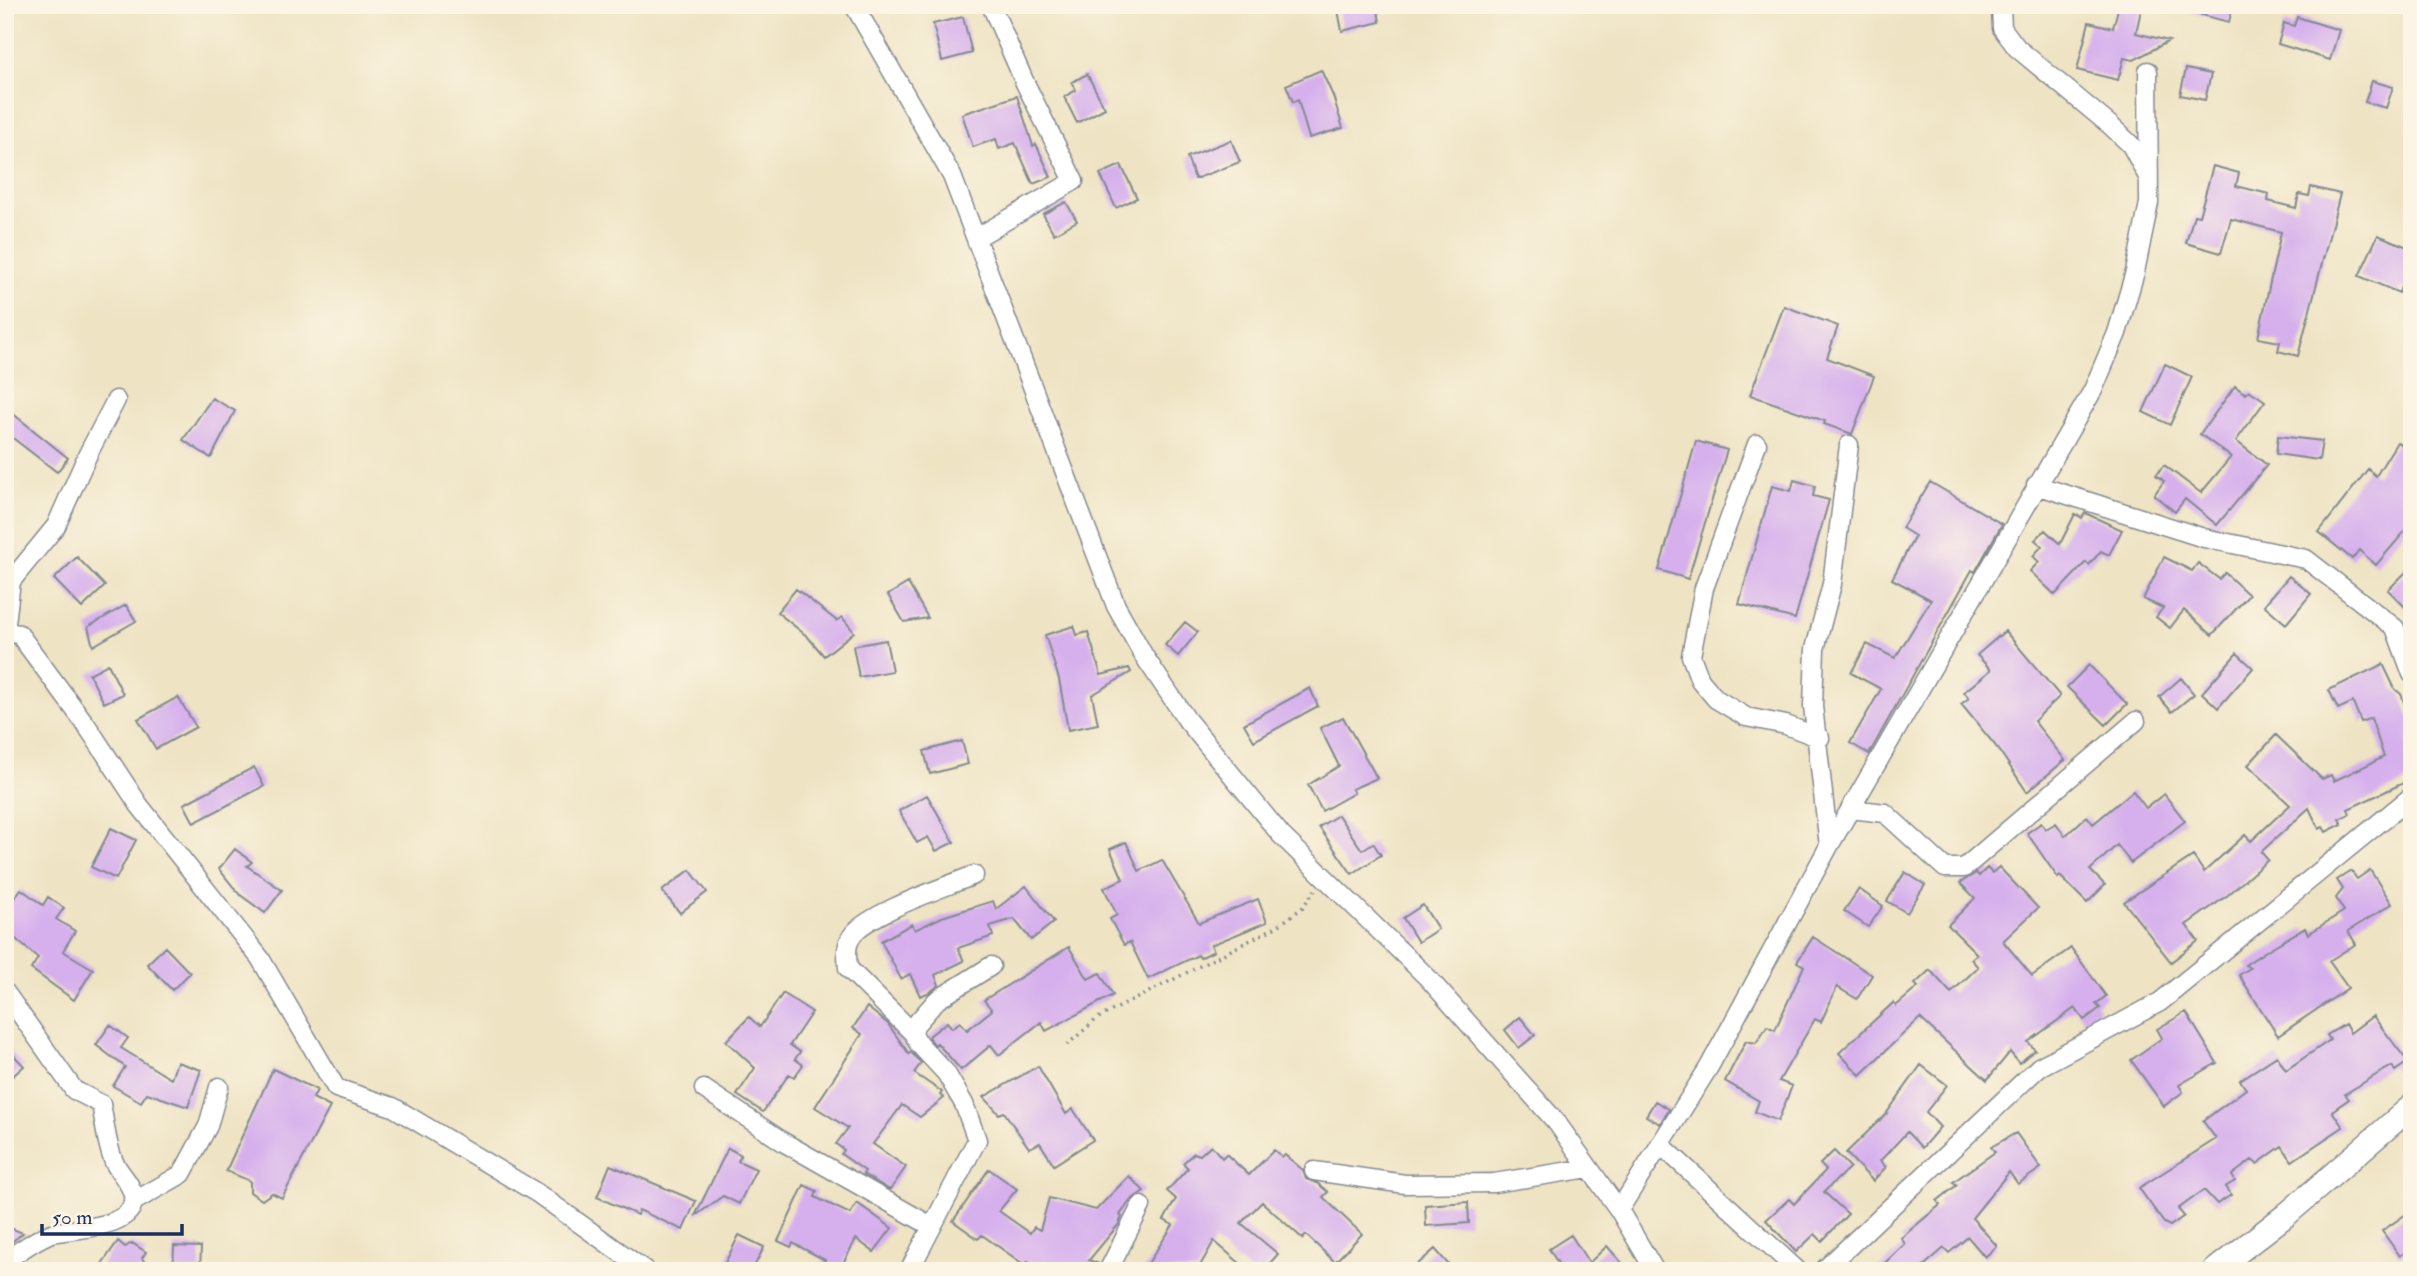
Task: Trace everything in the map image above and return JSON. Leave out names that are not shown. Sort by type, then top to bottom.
[{"type":"street","points":[[854,5],[952,176],[1116,606],[1144,656],[1187,720],[1281,835],[1428,978],[1557,1123],[1619,1210],[1654,1271]]},
{"type":"street","points":[[976,238],[1074,181],[1025,83],[991,5]]},
{"type":"street","points":[[2004,5],[2001,8],[2002,28],[2017,48],[2131,145],[2148,177]]},
{"type":"street","points":[[1619,1210],[1709,1067],[1829,846],[2093,390],[2117,333],[2149,203],[2148,71]]},
{"type":"street","points":[[116,400],[56,526],[11,581],[5,632],[19,634],[87,726],[139,804],[260,958],[336,1088],[393,1107],[537,1193],[646,1271]]},
{"type":"street","points":[[1757,444],[1704,588],[1691,656],[1700,680],[1716,699],[1746,717],[1786,725],[1820,738]]},
{"type":"street","points":[[1829,846],[1820,738],[1814,706],[1815,649],[1832,584],[1849,445]]},
{"type":"street","points":[[2036,485],[2204,538],[2306,559],[2395,628],[2412,674]]},
{"type":"street","points":[[1851,810],[1885,813],[1945,868],[1964,868],[2136,721]]},
{"type":"street","points":[[1823,1271],[2039,1067],[2160,1002],[2412,796]]},
{"type":"street","points":[[909,1271],[977,1140],[964,1104],[946,1073],[918,1043],[913,1033],[848,968],[846,951],[852,934],[874,917],[974,875]]},
{"type":"street","points":[[913,1033],[915,1025],[937,1000],[991,967]]},
{"type":"street","points":[[5,992],[74,1090],[101,1104],[108,1146],[115,1164],[133,1192],[129,1212],[118,1220],[103,1226],[50,1234],[5,1261]]},
{"type":"street","points":[[133,1202],[182,1174],[208,1126],[219,1087]]},
{"type":"street","points":[[704,1089],[785,1143],[931,1226]]},
{"type":"street","points":[[2214,1271],[2286,1215],[2412,1106]]},
{"type":"street","points":[[1660,1144],[1798,1271]]},
{"type":"street","points":[[1314,1171],[1405,1184],[1494,1183],[1589,1168]]},
{"type":"street","points":[[1108,1271],[1142,1206]]},
{"type":"path","points":[[1067,1045],[1098,1018],[1278,926],[1302,908],[1325,875]]},
{"type":"building","points":[[1337,5],[1377,5],[1380,22],[1342,31]]},
{"type":"building","points":[[2119,5],[2142,5],[2136,33],[2169,41],[2134,60],[2124,58],[2118,80],[2077,70],[2089,22],[2113,28]]},
{"type":"building","points":[[2184,5],[2233,5],[2229,22],[2183,10]]},
{"type":"building","points":[[963,17],[972,53],[942,61],[933,24]]},
{"type":"building","points":[[2297,17],[2339,30],[2330,60],[2278,44],[2284,23],[2294,26]]},
{"type":"building","points":[[2186,69],[2211,74],[2205,100],[2180,95]]},
{"type":"building","points":[[1321,70],[1343,128],[1309,138],[1298,100],[1293,102],[1286,85]]},
{"type":"building","points":[[1087,74],[1105,108],[1077,123],[1064,97],[1076,90],[1072,82]]},
{"type":"building","points":[[2372,81],[2393,87],[2386,108],[2365,102]]},
{"type":"building","points":[[1017,96],[1033,146],[1036,144],[1051,177],[1033,184],[1015,143],[999,149],[996,139],[973,147],[962,114]]},
{"type":"building","points":[[1231,140],[1240,162],[1195,179],[1187,157]]},
{"type":"building","points":[[1121,165],[1137,198],[1116,208],[1100,174]]},
{"type":"building","points":[[2213,166],[2239,173],[2236,186],[2269,194],[2268,201],[2296,208],[2299,194],[2309,196],[2311,187],[2340,194],[2298,356],[2278,351],[2280,342],[2258,338],[2281,232],[2231,219],[2221,253],[2186,243],[2194,215],[2199,216]]},
{"type":"building","points":[[1066,202],[1077,221],[1054,234],[1043,214]]},
{"type":"building","points":[[2378,235],[2412,249],[2412,292],[2401,287],[2399,293],[2359,276]]},
{"type":"building","points":[[1784,306],[1838,326],[1827,358],[1874,376],[1852,434],[1824,424],[1825,421],[1750,395]]},
{"type":"building","points":[[2165,364],[2192,377],[2170,425],[2143,412]]},
{"type":"building","points":[[2235,386],[2246,394],[2249,390],[2265,401],[2236,441],[2267,465],[2217,525],[2185,499],[2175,512],[2154,495],[2164,481],[2156,475],[2164,465],[2201,493],[2231,457],[2200,434]]},
{"type":"building","points":[[212,398],[235,411],[211,458],[183,440]]},
{"type":"building","points":[[12,413],[68,458],[57,472],[5,432],[5,421]]},
{"type":"building","points":[[2278,436],[2322,441],[2319,460],[2276,454]]},
{"type":"building","points":[[1696,441],[1727,450],[1688,579],[1659,570]]},
{"type":"building","points":[[2397,442],[2412,450],[2412,523],[2376,565],[2359,550],[2352,559],[2319,532],[2368,469],[2376,476]]},
{"type":"building","points":[[1794,480],[1815,486],[1813,496],[1829,500],[1795,619],[1739,604],[1772,486],[1791,491]]},
{"type":"building","points":[[1930,482],[2002,524],[1975,572],[1972,570],[1869,754],[1850,743],[1881,689],[1851,673],[1867,644],[1895,658],[1931,600],[1892,579],[1915,536],[1902,528]]},
{"type":"building","points":[[2085,513],[2122,530],[2109,555],[2101,551],[2089,565],[2086,562],[2055,595],[2030,571],[2039,562],[2033,556],[2042,546],[2035,540],[2045,530],[2060,544],[2075,514],[2082,518]]},
{"type":"building","points":[[77,557],[105,586],[82,608],[54,579]]},
{"type":"building","points":[[2164,557],[2192,571],[2198,563],[2219,579],[2225,573],[2249,595],[2212,635],[2184,610],[2170,628],[2156,617],[2163,608],[2143,599]]},
{"type":"building","points":[[2412,566],[2412,614],[2388,590]]},
{"type":"building","points":[[2289,576],[2311,594],[2286,624],[2264,605]]},
{"type":"building","points":[[908,583],[928,618],[904,622],[888,595]]},
{"type":"building","points":[[796,589],[837,621],[842,617],[854,632],[824,656],[808,637],[777,612]]},
{"type":"building","points":[[126,605],[136,621],[93,646],[88,627]]},
{"type":"building","points":[[1185,622],[1198,632],[1178,656],[1165,645]]},
{"type":"building","points":[[1074,626],[1077,635],[1088,632],[1101,675],[1129,668],[1131,672],[1092,695],[1098,724],[1068,730],[1059,679],[1045,635]]},
{"type":"building","points":[[2005,631],[2060,696],[2034,721],[2065,760],[2027,792],[1999,750],[1961,704],[1969,698],[1964,692],[1991,670],[1977,655]]},
{"type":"building","points":[[886,640],[892,671],[859,677],[853,646]]},
{"type":"building","points":[[2237,653],[2253,668],[2218,708],[2202,693]]},
{"type":"building","points":[[108,664],[123,694],[104,703],[89,674]]},
{"type":"building","points":[[2383,664],[2395,689],[2401,694],[2412,724],[2412,779],[2348,809],[2350,814],[2339,819],[2342,824],[2326,832],[2323,827],[2319,829],[2309,808],[2261,852],[2268,860],[2228,895],[2186,925],[2198,941],[2171,962],[2124,902],[2193,856],[2204,872],[2245,835],[2251,841],[2290,805],[2248,765],[2276,735],[2322,779],[2331,775],[2334,781],[2384,757],[2371,718],[2361,722],[2353,702],[2338,709],[2329,690]]},
{"type":"building","points":[[2089,665],[2127,704],[2106,725],[2067,687]]},
{"type":"building","points":[[2181,678],[2194,694],[2172,712],[2159,697]]},
{"type":"building","points":[[1310,688],[1318,706],[1254,741],[1244,724]]},
{"type":"building","points":[[178,697],[196,727],[156,749],[138,719]]},
{"type":"building","points":[[1343,717],[1377,778],[1352,789],[1354,793],[1322,811],[1308,785],[1339,766],[1320,728]]},
{"type":"building","points":[[962,741],[968,764],[930,774],[924,751]]},
{"type":"building","points":[[254,767],[264,786],[194,823],[184,804]]},
{"type":"building","points":[[2133,791],[2146,808],[2164,794],[2185,821],[2131,863],[2117,845],[2090,870],[2105,885],[2087,903],[2060,876],[2058,878],[2027,833],[2041,823],[2046,829],[2056,823],[2065,836],[2087,816],[2093,824]]},
{"type":"building","points":[[927,795],[954,842],[936,851],[928,837],[917,843],[899,811]]},
{"type":"building","points":[[1338,815],[1362,850],[1373,843],[1381,855],[1352,874],[1319,827]]},
{"type":"building","points":[[111,828],[136,840],[116,879],[91,867]]},
{"type":"building","points":[[1126,842],[1139,871],[1162,860],[1199,923],[1258,899],[1267,922],[1211,945],[1214,951],[1200,958],[1198,955],[1148,979],[1130,942],[1124,945],[1110,919],[1117,915],[1104,888],[1123,879],[1110,849]]},
{"type":"building","points":[[235,849],[252,862],[247,866],[282,890],[265,913],[239,894],[219,869]]},
{"type":"building","points":[[1999,867],[2038,908],[2003,941],[2032,976],[2071,948],[2106,996],[2096,1004],[2100,1008],[2084,1020],[2075,1008],[2028,1042],[2035,1050],[2019,1063],[2010,1052],[1987,1080],[1920,1018],[1860,1075],[1839,1053],[1893,1003],[1896,1006],[1918,987],[1915,984],[1930,970],[1951,993],[1978,967],[1971,959],[1977,954],[1948,925],[1975,898],[1960,883],[1976,873],[1979,876],[1987,868],[1992,873]]},
{"type":"building","points":[[690,870],[707,892],[680,913],[662,891]]},
{"type":"building","points":[[2370,870],[2392,904],[2348,931],[2356,944],[2329,961],[2348,988],[2278,1036],[2239,975],[2250,968],[2245,965],[2269,949],[2305,928],[2308,934],[2344,911],[2336,898],[2343,889],[2337,880],[2351,871],[2357,879]]},
{"type":"building","points":[[1905,872],[1925,885],[1907,913],[1887,901]]},
{"type":"building","points":[[1026,886],[1054,922],[1031,940],[1014,919],[990,926],[993,936],[958,948],[964,961],[935,975],[939,985],[930,992],[920,996],[910,974],[901,979],[881,941],[912,924],[915,930],[942,917],[993,901],[996,909]]},
{"type":"building","points":[[21,889],[43,905],[48,897],[64,908],[56,919],[75,931],[63,951],[93,969],[74,1000],[31,969],[38,958],[5,930],[5,911]]},
{"type":"building","points":[[1859,889],[1883,906],[1868,927],[1844,911]]},
{"type":"building","points":[[1423,905],[1438,929],[1418,942],[1403,918]]},
{"type":"building","points":[[1813,937],[1872,975],[1857,999],[1837,987],[1821,1022],[1815,1019],[1779,1081],[1792,1086],[1778,1121],[1755,1112],[1759,1101],[1725,1081],[1746,1041],[1756,1043],[1767,1026],[1775,1030],[1804,966],[1797,962]]},
{"type":"building","points":[[165,947],[190,973],[172,990],[147,964]]},
{"type":"building","points":[[1069,947],[1088,979],[1100,973],[1113,995],[1046,1031],[1041,1022],[999,1055],[991,1045],[961,1070],[937,1043],[935,1045],[928,1037],[947,1022],[952,1028],[960,1022],[967,1030],[992,1010],[984,1000]]},
{"type":"building","points":[[783,993],[812,1012],[790,1045],[800,1052],[795,1059],[803,1065],[794,1077],[789,1074],[763,1112],[737,1095],[755,1068],[726,1041],[749,1017],[760,1027]]},
{"type":"building","points":[[867,1007],[888,1024],[909,1054],[911,1052],[921,1063],[914,1073],[942,1092],[940,1095],[944,1098],[920,1117],[902,1105],[873,1144],[906,1167],[890,1190],[863,1174],[865,1171],[841,1154],[844,1150],[836,1144],[848,1128],[815,1107],[862,1034],[853,1028]]},
{"type":"building","points":[[2186,1012],[2217,1063],[2179,1085],[2183,1092],[2164,1106],[2131,1060],[2162,1038],[2157,1029]]},
{"type":"building","points":[[2373,1016],[2408,1062],[2395,1071],[2392,1066],[2345,1094],[2349,1099],[2332,1111],[2343,1127],[2292,1161],[2282,1146],[2257,1164],[2252,1160],[2232,1175],[2235,1181],[2225,1187],[2231,1195],[2217,1204],[2204,1190],[2178,1209],[2184,1216],[2170,1226],[2164,1223],[2139,1188],[2216,1139],[2203,1121],[2246,1089],[2240,1080],[2277,1056],[2286,1070],[2330,1040],[2327,1035],[2345,1024],[2350,1033]]},
{"type":"building","points":[[1520,1017],[1535,1035],[1519,1048],[1505,1030]]},
{"type":"building","points":[[110,1025],[128,1038],[121,1048],[171,1079],[177,1062],[201,1070],[188,1107],[147,1093],[141,1102],[113,1086],[125,1067],[96,1045]]},
{"type":"building","points":[[5,1046],[24,1066],[5,1083]]},
{"type":"building","points":[[1921,1065],[1947,1085],[1926,1112],[1940,1127],[1922,1148],[1907,1132],[1880,1161],[1886,1167],[1873,1181],[1846,1153],[1886,1114]]},
{"type":"building","points":[[1038,1066],[1066,1114],[1073,1109],[1093,1140],[1054,1165],[1040,1143],[1029,1148],[1004,1112],[999,1114],[984,1097]]},
{"type":"building","points":[[273,1069],[317,1090],[313,1098],[330,1107],[282,1198],[272,1193],[262,1200],[250,1192],[250,1181],[226,1171]]},
{"type":"building","points":[[1655,1101],[1669,1109],[1660,1124],[1646,1116]]},
{"type":"building","points":[[2016,1133],[2041,1168],[2018,1184],[2009,1172],[1972,1218],[1997,1246],[1985,1257],[1968,1237],[1949,1253],[1944,1248],[1918,1271],[1876,1271],[1905,1244],[1901,1238],[1940,1205],[1937,1201],[1957,1185],[1953,1182],[1995,1152],[1991,1147]]},
{"type":"building","points":[[1211,1145],[1222,1158],[1226,1154],[1249,1175],[1274,1150],[1282,1157],[1285,1155],[1303,1170],[1306,1179],[1317,1183],[1328,1192],[1323,1197],[1362,1234],[1335,1262],[1306,1235],[1303,1239],[1262,1202],[1241,1223],[1278,1254],[1263,1271],[1249,1271],[1214,1241],[1197,1271],[1143,1271],[1173,1225],[1164,1220],[1176,1199],[1167,1191],[1188,1168],[1183,1163],[1194,1153],[1200,1155]]},
{"type":"building","points":[[728,1148],[741,1155],[738,1161],[756,1169],[739,1204],[723,1196],[695,1216]]},
{"type":"building","points":[[1834,1151],[1850,1167],[1824,1192],[1848,1214],[1822,1241],[1815,1234],[1796,1252],[1766,1220],[1789,1199],[1794,1204],[1826,1170],[1820,1164]]},
{"type":"building","points":[[610,1165],[696,1201],[683,1230],[639,1210],[637,1215],[597,1197]]},
{"type":"building","points":[[989,1169],[1017,1189],[999,1211],[1030,1233],[1034,1227],[1040,1230],[1049,1198],[1096,1210],[1129,1176],[1144,1191],[1131,1200],[1120,1215],[1122,1217],[1119,1224],[1089,1260],[1099,1264],[1097,1271],[1045,1271],[1028,1261],[1026,1266],[982,1235],[978,1239],[953,1221]]},
{"type":"building","points":[[804,1185],[817,1191],[815,1197],[850,1214],[857,1203],[892,1228],[874,1252],[856,1239],[839,1271],[819,1271],[825,1260],[793,1243],[791,1247],[778,1241]]},
{"type":"building","points":[[1468,1202],[1469,1223],[1426,1226],[1425,1205]]},
{"type":"building","points":[[2412,1210],[2412,1247],[2400,1256],[2382,1231]]},
{"type":"building","points":[[5,1226],[23,1233],[5,1247]]},
{"type":"building","points":[[739,1235],[764,1247],[752,1271],[721,1271]]},
{"type":"building","points":[[1571,1235],[1589,1263],[1607,1246],[1629,1271],[1563,1271],[1549,1249]]},
{"type":"building","points":[[118,1241],[125,1247],[132,1243],[146,1252],[142,1258],[146,1264],[141,1271],[97,1271]]},
{"type":"building","points":[[174,1246],[201,1247],[200,1271],[173,1271]]},
{"type":"building","points":[[1435,1249],[1454,1271],[1410,1271]]}]
